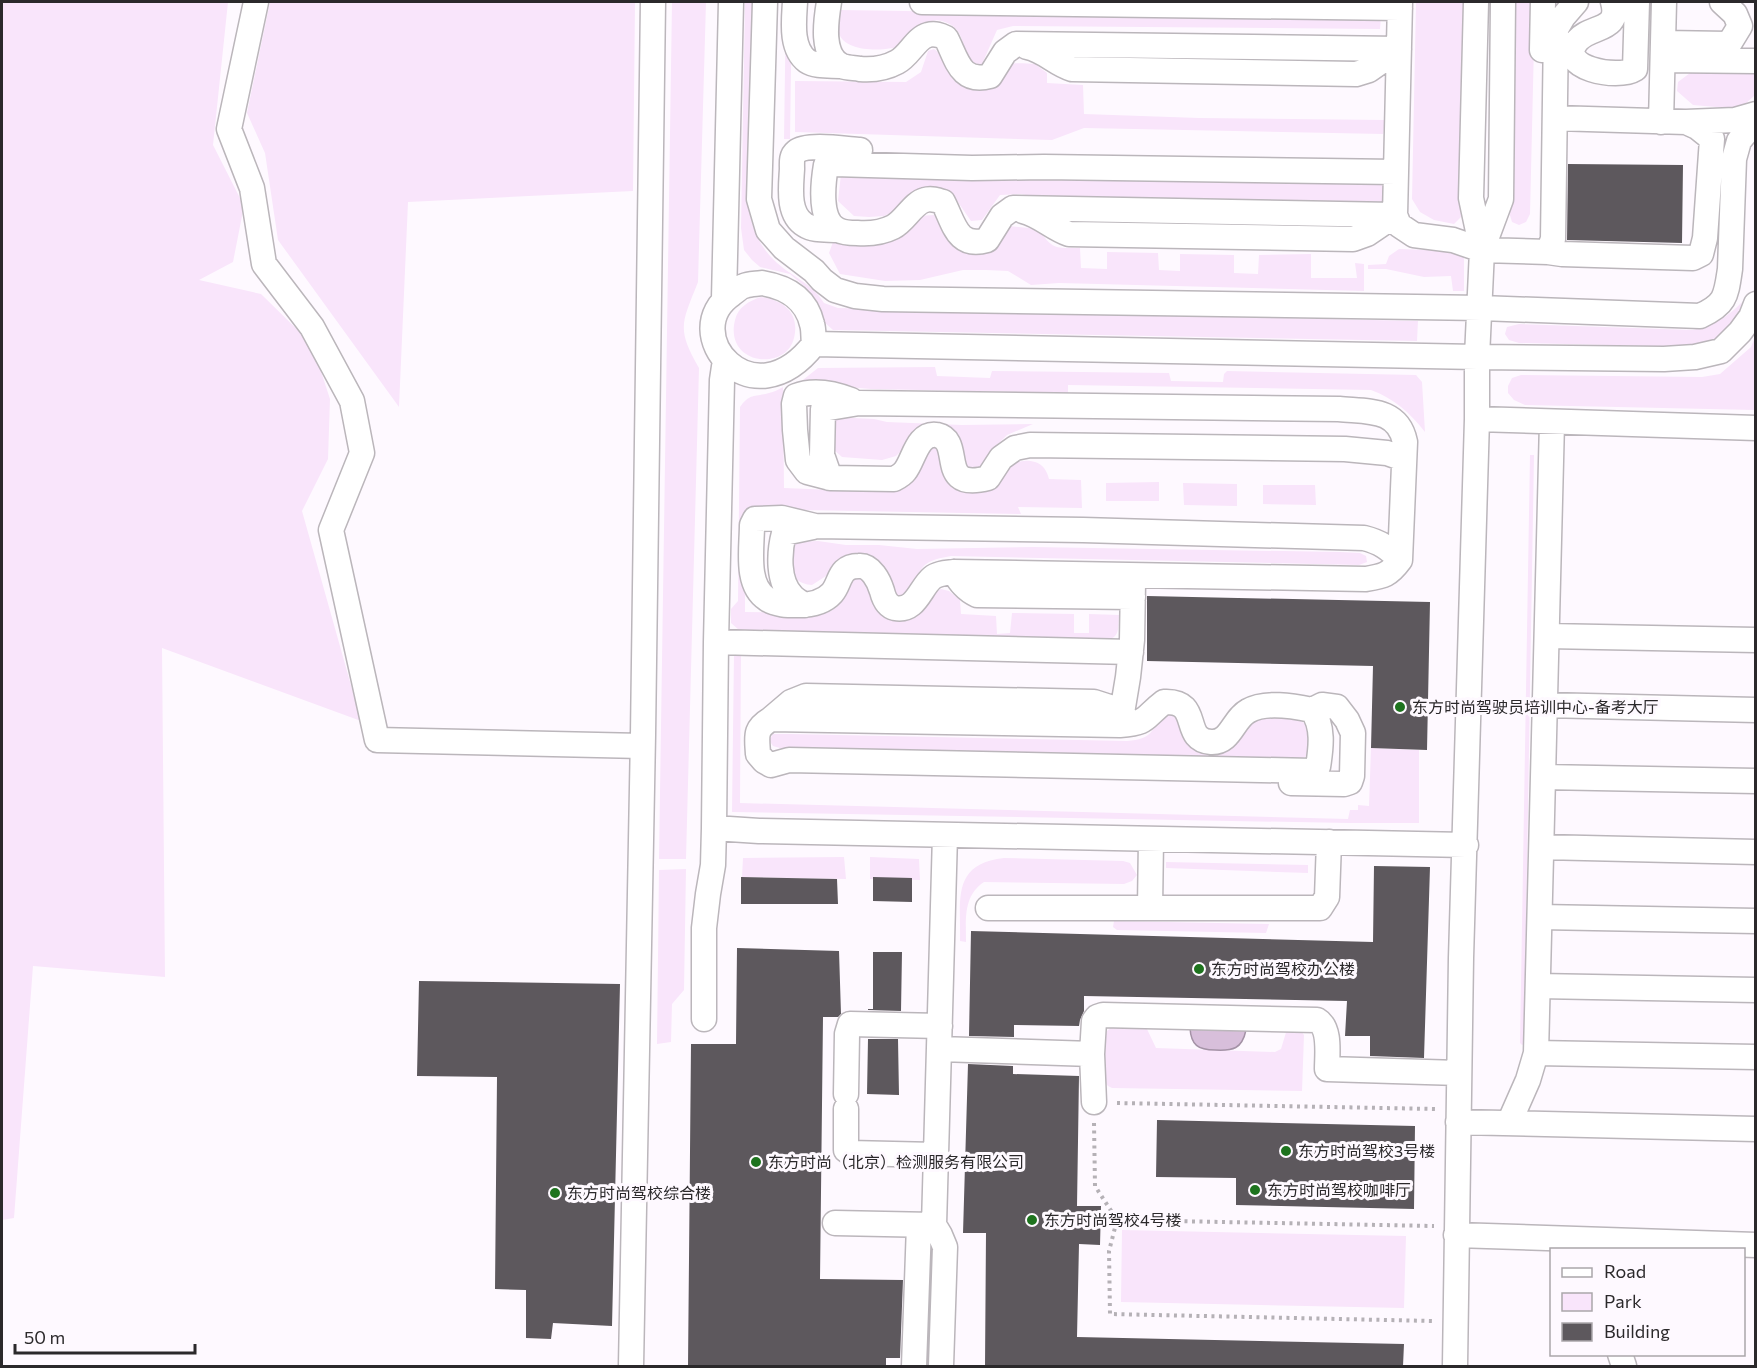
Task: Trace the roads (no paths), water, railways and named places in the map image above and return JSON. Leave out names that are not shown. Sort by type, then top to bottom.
[{"type":"street","points":[[256,2],[229,129],[252,188],[264,264],[312,327],[352,401],[362,453],[331,530],[377,740],[642,746]]},
{"type":"street","points":[[631,1366],[653,2]]},
{"type":"street","points":[[724,299],[744,286],[762,283],[778,285],[804,305],[812,323],[814,344],[803,357],[778,373],[763,376],[746,374],[725,360],[717,348],[712,332],[714,317],[724,299],[731,2]]},
{"type":"street","points":[[765,2],[759,199],[763,215],[768,230],[784,248],[835,290],[855,296],[883,299],[1481,308],[1700,316],[1713,310],[1723,301],[1730,269],[1734,159],[1739,141],[1755,120]]},
{"type":"street","points":[[795,2],[793,29],[801,54],[808,61],[866,69],[884,67],[897,62],[926,35],[936,34],[946,38],[960,68],[968,75],[978,79],[990,76],[1005,52],[1016,44],[1399,50]]},
{"type":"street","points":[[828,2],[826,38],[830,56],[841,66]]},
{"type":"street","points":[[922,2],[1400,5],[1395,215],[1399,225],[1414,235],[1453,240],[1482,250],[1542,251],[1562,255],[1693,258],[1701,254],[1705,238],[1712,139]]},
{"type":"street","points":[[1455,1366],[1462,935],[1482,250],[1471,198],[1476,2]]},
{"type":"street","points":[[1482,250],[1501,199],[1503,2]]},
{"type":"street","points":[[1542,251],[1543,2]]},
{"type":"street","points":[[1542,251],[1553,239],[1556,29],[1576,2]]},
{"type":"street","points":[[1613,2],[1615,12],[1612,20],[1593,32],[1583,35],[1575,43],[1573,51],[1575,59],[1593,71],[1629,73],[1635,69],[1637,2]]},
{"type":"street","points":[[1661,122],[1664,2]]},
{"type":"street","points":[[1663,52],[1729,44],[1740,26],[1735,14],[1722,2]]},
{"type":"street","points":[[1663,52],[1755,61]]},
{"type":"street","points":[[1555,118],[1686,123],[1735,120],[1755,114]]},
{"type":"street","points":[[1686,123],[1697,127],[1734,159]]},
{"type":"street","points":[[1395,215],[1013,208],[1002,216],[987,240],[975,244],[956,232],[943,202],[934,199],[923,200],[894,226],[881,232],[863,234],[814,229],[805,225],[798,218],[790,193],[793,155],[797,150],[816,147],[967,154],[1396,166]]},
{"type":"street","points":[[838,230],[828,220],[823,202],[826,165],[972,168],[1396,166]]},
{"type":"street","points":[[814,344],[1665,359],[1695,357],[1720,351],[1752,317],[1755,304]]},
{"type":"street","points":[[704,1020],[704,928],[713,865],[722,380],[725,360]]},
{"type":"street","points":[[1400,560],[1387,547],[1365,538],[815,526],[782,518],[755,519],[752,525],[752,576],[758,591],[768,600],[785,605],[805,605],[822,601],[833,592],[838,580],[847,569],[861,565],[870,569],[881,587],[883,597],[893,608],[901,608],[912,603],[935,575],[954,572],[961,583],[976,596],[1133,585],[1366,579],[1382,577],[1391,572],[1400,560],[1405,442],[1403,432],[1397,423],[1388,417],[1370,412],[1339,409],[859,402],[823,409],[822,455],[830,478],[894,479],[907,469],[918,444],[926,437],[936,435],[944,439],[949,446],[956,471],[965,481],[988,478],[1001,458],[1015,448],[1030,445],[1345,449],[1387,453],[1404,459]]},
{"type":"street","points":[[1478,418],[1755,428]]},
{"type":"street","points":[[1509,1123],[1528,1080],[1536,1053],[1552,422]]},
{"type":"street","points":[[805,605],[793,597],[784,585],[781,544],[784,533],[815,526]]},
{"type":"street","points":[[1121,718],[1131,652],[1133,585]]},
{"type":"street","points":[[1546,636],[1755,640]]},
{"type":"street","points":[[716,642],[1131,652]]},
{"type":"street","points":[[806,696],[1094,702],[1121,718],[1138,723],[1147,719],[1164,702],[1171,702],[1187,710],[1198,738],[1212,742],[1225,738],[1246,712],[1256,707],[1297,707],[1312,710],[1322,705],[1337,707],[1350,726],[1353,733],[1350,782],[1337,785],[796,772],[783,771],[764,761],[758,754],[757,738],[760,725],[771,719],[790,702],[806,696]]},
{"type":"street","points":[[1545,705],[1755,710]]},
{"type":"street","points":[[771,765],[789,760],[1313,771],[1318,767],[1320,756],[1320,726],[1312,710]]},
{"type":"street","points":[[1543,777],[1755,781]]},
{"type":"street","points":[[714,828],[759,831],[1466,845]]},
{"type":"street","points":[[914,1366],[926,1225],[936,1155],[945,835]]},
{"type":"street","points":[[1150,908],[1151,838]]},
{"type":"street","points":[[988,908],[1320,908],[1327,897],[1329,842]]},
{"type":"street","points":[[1542,847],[1755,852]]},
{"type":"street","points":[[1540,917],[1755,921]]},
{"type":"street","points":[[1539,986],[1755,990]]},
{"type":"street","points":[[1094,1102],[1092,1054],[1094,1021],[1103,1015],[1317,1020],[1322,1023],[1326,1033],[1327,1069],[1459,1073]]},
{"type":"street","points":[[936,1155],[842,1153],[846,1150],[847,1034],[850,1023],[939,1037],[1092,1054]]},
{"type":"street","points":[[1536,1053],[1755,1057]]},
{"type":"street","points":[[1458,1116],[1509,1123],[1755,1129]]},
{"type":"street","points":[[835,1223],[926,1225],[940,1234],[945,1246],[941,1366]]},
{"type":"street","points":[[1456,1231],[1575,1244],[1755,1245]]},
{"type":"place","name":"东方时尚驾驶员培训中心-备考大厅","points":[[1400,707]]},
{"type":"place","name":"东方时尚驾校办公楼","points":[[1199,969]]},
{"type":"place","name":"东方时尚驾校3号楼","points":[[1286,1151]]},
{"type":"place","name":"东方时尚（北京）检测服务有限公司","points":[[756,1162]]},
{"type":"place","name":"东方时尚驾校咖啡厅","points":[[1255,1190]]},
{"type":"place","name":"东方时尚驾校综合楼","points":[[555,1193]]},
{"type":"place","name":"东方时尚驾校4号楼","points":[[1032,1220]]}]
